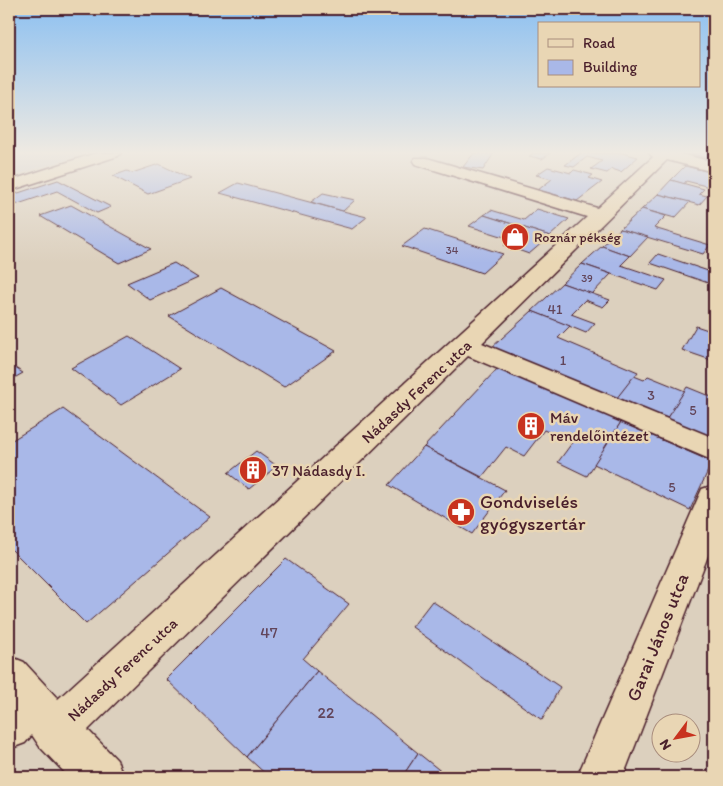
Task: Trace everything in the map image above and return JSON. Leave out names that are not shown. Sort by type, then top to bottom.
[{"type":"street","points":[[519,190],[601,215]]},
{"type":"street","name":"Nádasdy Ferenc utca","points":[[27,710],[464,346],[626,190]]},
{"type":"street","points":[[464,346],[714,450]]},
{"type":"street","name":"Garai János utca","points":[[600,777],[714,498]]},
{"type":"street","points":[[27,710],[100,777]]},
{"type":"building","points":[[28,190],[77,190],[111,207],[97,213],[57,191],[9,207],[9,196]]},
{"type":"building","points":[[140,190],[160,190],[148,194]]},
{"type":"building","points":[[226,190],[263,190],[367,217],[352,229],[220,193]]},
{"type":"building","points":[[538,190],[592,190],[577,201]]},
{"type":"building","points":[[662,190],[703,190],[699,194],[707,196],[699,205],[658,194]]},
{"type":"building","points":[[323,193],[355,200],[343,211],[311,202]]},
{"type":"building","points":[[658,194],[690,202],[675,218],[642,209]]},
{"type":"building","points":[[71,205],[151,249],[119,263],[40,216]]},
{"type":"building","points":[[537,209],[569,219],[550,236],[484,215],[491,210],[524,220]]},
{"type":"building","points":[[642,209],[666,216],[654,228],[710,245],[703,254],[620,229]]},
{"type":"building","points":[[484,215],[550,236],[529,254],[504,245],[511,239],[469,226]]},
{"type":"building","points":[[425,229],[503,254],[482,273],[402,246]]},
{"type":"building","points":[[620,229],[648,237],[630,256],[602,246]]},
{"type":"building","points":[[602,246],[630,256],[621,265],[666,280],[658,290],[582,264]]},
{"type":"building","points":[[658,254],[714,273],[714,285],[650,263]]},
{"type":"building","points":[[174,263],[198,278],[150,300],[127,283]]},
{"type":"building","points":[[582,264],[611,274],[592,294],[562,283]]},
{"type":"building","points":[[562,283],[610,300],[603,307],[585,300],[571,314],[595,323],[586,333],[532,311]]},
{"type":"building","points":[[221,288],[336,351],[284,387],[169,316]]},
{"type":"building","points":[[532,311],[570,326],[558,338],[638,372],[613,404],[491,348]]},
{"type":"building","points":[[696,326],[714,332],[714,361],[682,350]]},
{"type":"building","points":[[129,336],[180,369],[121,405],[71,368]]},
{"type":"building","points":[[9,364],[23,373],[9,381]]},
{"type":"building","name":"Máv rendelőintézet","points":[[498,368],[621,422],[587,476],[558,462],[572,443],[544,430],[524,456],[506,447],[482,477],[424,447]]},
{"type":"building","points":[[634,376],[644,380],[648,376],[685,391],[665,421],[616,399]]},
{"type":"building","points":[[687,387],[714,398],[714,443],[665,421]]},
{"type":"building","points":[[63,409],[210,517],[86,624],[9,547],[9,442]]},
{"type":"building","points":[[621,422],[712,462],[690,510],[594,464]]},
{"type":"building","name":"Gondviselés gyógyszertár","points":[[424,447],[505,490],[472,534],[389,485]]},
{"type":"building","name":"37 Nádasdy I.","points":[[256,451],[277,466],[249,489],[228,473]]},
{"type":"building","points":[[286,559],[349,604],[303,659],[317,671],[247,757],[166,679]]},
{"type":"building","points":[[432,601],[560,687],[542,720],[412,627]]},
{"type":"building","points":[[317,671],[418,753],[402,777],[269,777],[247,757]]},
{"type":"building","points":[[418,753],[448,777],[402,777]]},
{"type":"place","name":"Roznár pékség","points":[[515,237]]},
{"type":"place","name":"Máv rendelőintézet","points":[[531,426]]},
{"type":"place","name":"37 Nádasdy I.","points":[[253,470]]},
{"type":"place","name":"Gondviselés gyógyszertár","points":[[461,512]]}]
